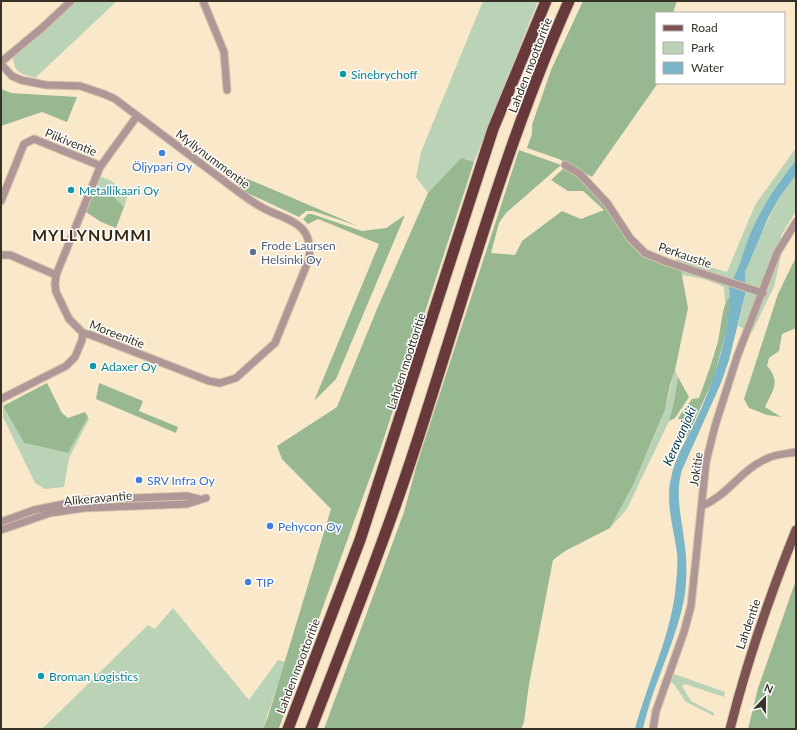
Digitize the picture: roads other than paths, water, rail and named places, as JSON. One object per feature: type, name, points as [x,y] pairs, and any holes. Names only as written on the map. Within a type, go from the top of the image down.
[{"type":"highway","name":"Lahden moottoritie","points":[[288,729],[360,540],[494,129],[521,58],[546,1]]},
{"type":"highway","name":"Lahden moottoritie","points":[[311,729],[373,568],[408,468],[517,134],[541,67],[569,1]]},
{"type":"main road","name":"Lahdentie","points":[[730,729],[744,673],[775,581],[796,530]]},
{"type":"street","points":[[1,63],[71,1]]},
{"type":"street","points":[[203,1],[224,52],[228,90]]},
{"type":"street","name":"Myllynummentie","points":[[1,63],[12,76],[21,80],[46,85],[80,86],[93,89],[115,99],[244,196],[266,209],[291,220],[306,233],[310,250],[309,259],[275,343]]},
{"type":"street","name":"Moreenitie","points":[[137,116],[101,166],[56,275],[56,292],[69,319],[83,333],[92,335],[197,377],[220,383],[236,378],[275,343]]},
{"type":"street","name":"Piikiventie","points":[[1,201],[24,144],[34,139],[101,166]]},
{"type":"street","name":"Perkaustie","points":[[565,165],[580,174],[607,203],[630,238],[645,252],[667,262],[763,293]]},
{"type":"street","name":"Jokitie","points":[[653,729],[658,704],[684,632],[691,606],[706,462],[715,426],[737,357],[763,293],[777,253],[796,222]]},
{"type":"street","points":[[1,255],[10,255],[56,275]]},
{"type":"street","points":[[1,399],[66,366],[75,357],[83,333]]},
{"type":"street","points":[[702,506],[713,502],[764,459],[796,452]]},
{"type":"street","name":"Alikeravantie","points":[[1,522],[34,510],[84,500],[187,496],[202,499],[187,504],[102,506],[50,513],[1,530]]},
{"type":"water","points":[[796,160],[796,175],[779,198],[768,218],[745,272],[745,295],[729,360],[721,383],[682,470],[679,496],[686,560],[685,594],[671,645],[647,712],[643,729],[635,729],[665,639],[674,603],[677,553],[669,506],[669,487],[673,470],[678,455],[696,420],[715,373],[725,337],[728,319],[729,286],[739,267],[748,239],[766,203]]},
{"type":"place","name":"Sinebrychoff","points":[[343,74]]},
{"type":"place","name":"Öljypari Oy","points":[[162,153]]},
{"type":"place","name":"Metallikaari Oy","points":[[71,190]]},
{"type":"place","name":"Frode Laursen Helsinki Oy","points":[[253,252]]},
{"type":"place","name":"Adaxer Oy","points":[[93,366]]},
{"type":"place","name":"SRV Infra Oy","points":[[139,480]]},
{"type":"place","name":"Pehycon Oy","points":[[270,526]]},
{"type":"place","name":"TIP","points":[[248,582]]},
{"type":"place","name":"Broman Logistics","points":[[41,676]]},
{"type":"district","name":"MYLLYNUMMI","points":[[92,234]]},
{"type":"water label","name":"Keravanjoki","points":[[679,436]]}]
